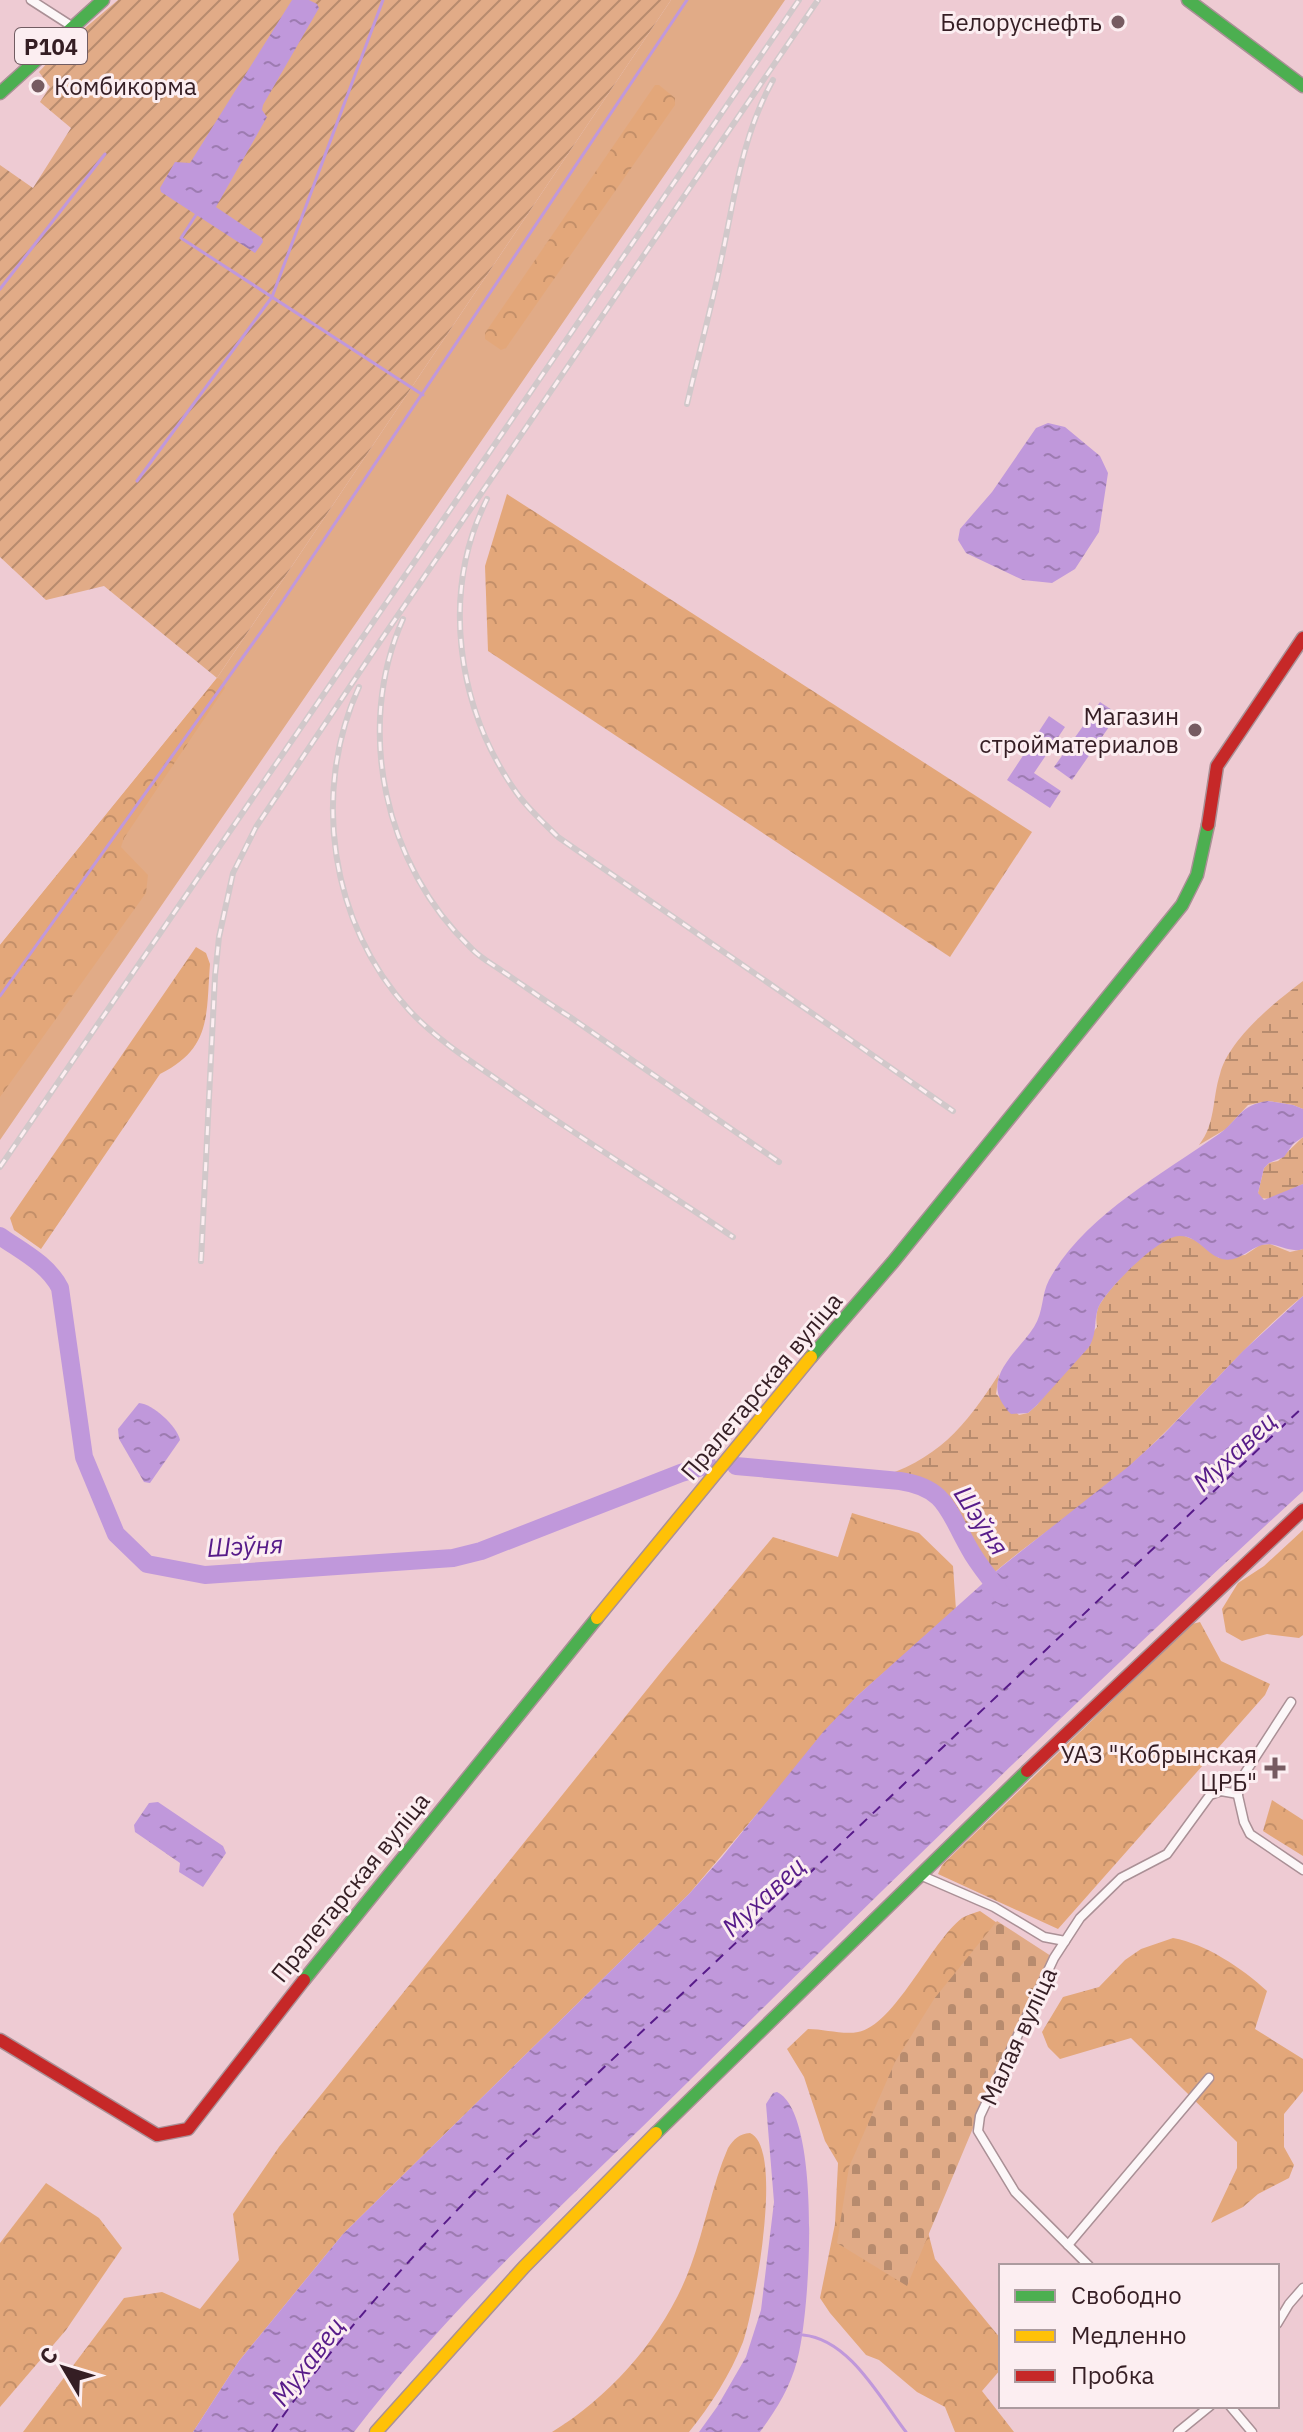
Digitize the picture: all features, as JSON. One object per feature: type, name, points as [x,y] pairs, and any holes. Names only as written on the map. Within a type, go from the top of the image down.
[{"type":"street","points":[[31,0],[73,27]]},
{"type":"street","name":"Р104","points":[[0,93],[103,0]]},
{"type":"street","points":[[1188,0],[1303,86]]},
{"type":"street","name":"Пралетарская вуліца","points":[[0,2040],[157,2135],[188,2129],[360,1907],[789,1383],[893,1262],[1182,905],[1201,868],[1217,766],[1303,638]]},
{"type":"street","points":[[376,2432],[451,2342],[600,2187],[1201,1604],[1303,1510]]},
{"type":"street","points":[[1291,1702],[1239,1780],[1238,1794],[1250,1834],[1303,1870]]},
{"type":"street","points":[[920,1875],[994,1907],[1044,1937],[1065,1941],[1080,1918],[1121,1878],[1167,1854],[1210,1795],[1221,1791],[1238,1794]]},
{"type":"street","name":"Малая вуліца","points":[[1065,1941],[1054,1958],[980,2116],[978,2131],[1015,2192],[1087,2264]]},
{"type":"street","points":[[1068,2245],[1209,2078]]},
{"type":"street","points":[[1279,2321],[1303,2288]]},
{"type":"street","points":[[1178,2432],[1208,2408]]},
{"type":"street","points":[[1232,2408],[1252,2432]]},
{"type":"green space","points":[[118,0],[671,0],[217,678],[104,586],[46,600],[0,557],[0,165],[33,188],[71,128],[40,102],[50,87],[39,72],[58,51]]},
{"type":"green space","points":[[671,0],[785,0],[0,1140],[0,945],[217,678]]},
{"type":"green space","points":[[655,85],[675,98],[675,105],[506,348],[501,350],[485,339],[485,333]]},
{"type":"green space","points":[[507,494],[1032,832],[950,957],[488,651],[485,566]]},
{"type":"green space","points":[[217,678],[222,680],[225,688],[124,838],[121,847],[148,875],[146,893],[0,1097],[0,945]]},
{"type":"green space","points":[[196,947],[206,953],[210,964],[206,1014],[198,1041],[177,1064],[160,1074],[41,1249],[14,1230],[10,1218]]},
{"type":"green space","points":[[1303,981],[1303,1109],[1268,1101],[1248,1105],[1226,1129],[1199,1145],[1211,1119],[1220,1074],[1233,1048],[1267,1010]]},
{"type":"green space","points":[[1303,1137],[1303,1184],[1272,1199],[1260,1198],[1258,1193],[1264,1168],[1278,1161]]},
{"type":"green space","points":[[1182,1235],[1195,1240],[1219,1258],[1245,1255],[1260,1245],[1270,1244],[1290,1252],[1303,1249],[1303,1296],[1259,1336],[1155,1442],[1098,1493],[989,1577],[976,1560],[944,1502],[932,1490],[917,1484],[874,1479],[915,1462],[947,1440],[974,1410],[999,1374],[996,1394],[1019,1415],[1028,1413],[1097,1327],[1098,1308],[1119,1280],[1162,1241]]},
{"type":"green space","points":[[852,1513],[919,1533],[953,1566],[956,1610],[857,1696],[689,1894],[343,2234],[239,2361],[193,2432],[23,2432],[124,2298],[162,2292],[200,2309],[239,2260],[233,2214],[279,2147],[666,1666],[773,1537],[838,1557]]},
{"type":"green space","points":[[1303,1530],[1303,1635],[1299,1638],[1267,1634],[1242,1641],[1226,1632],[1222,1609],[1238,1583],[1264,1566]]},
{"type":"green space","points":[[1200,1622],[1221,1661],[1270,1684],[1265,1695],[1058,1929],[938,1874],[942,1865],[1192,1624]]},
{"type":"green space","points":[[1272,1800],[1303,1820],[1303,1856],[1263,1831]]},
{"type":"green space","points":[[980,1911],[1046,1957],[976,2105],[928,2232],[935,2259],[999,2337],[999,2371],[982,2391],[1014,2432],[955,2432],[945,2407],[917,2392],[879,2360],[866,2355],[820,2298],[835,2224],[838,2163],[825,2141],[804,2077],[787,2049],[808,2029],[852,2033],[872,2026],[899,2000],[938,1945],[962,1918]]},
{"type":"green space","points":[[997,1921],[1051,1956],[991,2085],[907,2286],[837,2243],[849,2167],[895,2062],[934,1999]]},
{"type":"green space","points":[[1173,1938],[1223,1958],[1267,1991],[1255,2029],[1303,2059],[1303,2091],[1284,2114],[1284,2147],[1294,2165],[1289,2178],[1211,2223],[1237,2168],[1237,2142],[1131,2038],[1060,2059],[1048,2047],[1042,2032],[1063,1997],[1099,1987],[1125,1960],[1141,1949]]},
{"type":"green space","points":[[750,2133],[760,2145],[765,2167],[764,2231],[754,2298],[743,2342],[712,2400],[689,2432],[552,2432],[596,2400],[653,2338],[681,2290],[691,2265],[728,2148],[737,2138]]},
{"type":"green space","points":[[46,2183],[99,2218],[122,2248],[66,2330],[0,2407],[0,2243]]},
{"type":"water","points":[[292,0],[309,0],[319,8],[263,105],[262,110],[267,117],[216,207],[262,238],[263,242],[255,253],[161,192],[160,188],[175,162],[190,163]]},
{"type":"water","points":[[1048,423],[1065,427],[1100,456],[1108,473],[1099,532],[1075,569],[1052,583],[1023,580],[966,553],[958,540],[960,529],[992,492],[1036,428]]},
{"type":"water","points":[[1100,702],[1118,714],[1072,780],[1054,767]]},
{"type":"water","points":[[1049,716],[1065,727],[1034,773],[1061,791],[1050,808],[1007,780]]},
{"type":"water","points":[[1268,1101],[1303,1109],[1303,1137],[1293,1144],[1284,1157],[1264,1168],[1258,1193],[1264,1200],[1303,1184],[1303,1249],[1292,1250],[1267,1244],[1228,1260],[1217,1257],[1186,1237],[1171,1238],[1160,1244],[1135,1264],[1104,1298],[1097,1311],[1094,1336],[1089,1347],[1028,1413],[1011,1414],[1001,1402],[998,1379],[1009,1358],[1034,1327],[1046,1286],[1064,1257],[1082,1236],[1125,1198],[1219,1134],[1245,1109]]},
{"type":"water","name":"Мухавец","points":[[1303,1296],[1303,1491],[993,1784],[558,2209],[432,2339],[354,2432],[193,2432],[239,2361],[343,2234],[689,1894],[823,1732],[857,1696],[1000,1568],[1129,1466],[1243,1351]]},
{"type":"water","points":[[139,1403],[164,1417],[180,1440],[150,1483],[144,1482],[119,1439],[118,1429]]},
{"type":"water","points":[[158,1802],[223,1846],[226,1853],[203,1887],[179,1872],[180,1863],[135,1832],[134,1825],[149,1803]]},
{"type":"water","points":[[777,2092],[792,2108],[801,2137],[807,2175],[809,2262],[797,2361],[782,2398],[760,2432],[699,2432],[746,2357],[761,2310],[774,2202],[766,2104]]},
{"type":"waterway","points":[[137,481],[272,297],[383,0]]},
{"type":"waterway","points":[[0,996],[276,611],[687,0]]},
{"type":"waterway","points":[[0,289],[105,154]]},
{"type":"waterway","points":[[196,215],[181,238],[423,395]]},
{"type":"waterway","name":"Шэўня","points":[[0,1236],[41,1265],[60,1288],[84,1457],[116,1534],[147,1564],[205,1575],[453,1558],[481,1551],[708,1465]]},
{"type":"waterway","name":"Шэўня","points":[[736,1466],[900,1481],[928,1489],[944,1504],[973,1554],[1002,1595]]},
{"type":"waterway","points":[[803,2335],[820,2339],[849,2358],[906,2432]]},
{"type":"ferry route","points":[[272,2432],[325,2359],[383,2290],[507,2159],[1303,1407]]},
{"type":"railway","points":[[0,1167],[799,0]]},
{"type":"railway","points":[[201,1261],[215,976],[219,937],[233,873],[256,827],[381,640],[818,0]]},
{"type":"railway","points":[[687,404],[746,145],[773,80]]},
{"type":"railway","points":[[487,499],[472,535],[463,573],[460,611],[462,649],[480,724],[516,792],[558,837],[953,1111]]},
{"type":"railway","points":[[403,619],[388,661],[381,705],[380,750],[386,794],[399,837],[417,877],[441,915],[483,958],[779,1162]]},
{"type":"railway","points":[[359,687],[344,727],[335,770],[333,813],[336,856],[346,898],[361,938],[382,976],[409,1010],[455,1050],[733,1237]]},
{"type":"traffic: fast","points":[[0,93],[103,0]]},
{"type":"traffic: fast","points":[[1188,0],[1303,86]]},
{"type":"traffic: fast","points":[[811,1357],[893,1262],[1182,905],[1197,875],[1208,825]]},
{"type":"traffic: fast","points":[[304,1980],[597,1618]]},
{"type":"traffic: fast","points":[[656,2133],[1027,1771]]},
{"type":"traffic: slow","points":[[597,1618],[811,1357]]},
{"type":"traffic: slow","points":[[376,2432],[524,2267],[656,2133]]},
{"type":"traffic: jam","points":[[1208,825],[1217,766],[1303,638]]},
{"type":"traffic: jam","points":[[1027,1771],[1303,1510]]},
{"type":"traffic: jam","points":[[0,2040],[157,2135],[188,2129],[304,1980]]},
{"type":"place","name":"Белоруснефть","points":[[1118,22]]},
{"type":"place","name":"Комбикорма","points":[[38,86]]},
{"type":"place","name":"Магазин стройматериалов","points":[[1195,730]]},
{"type":"place","name":"УАЗ \"Кобрынская ЦРБ\"","points":[[1275,1768]]}]
